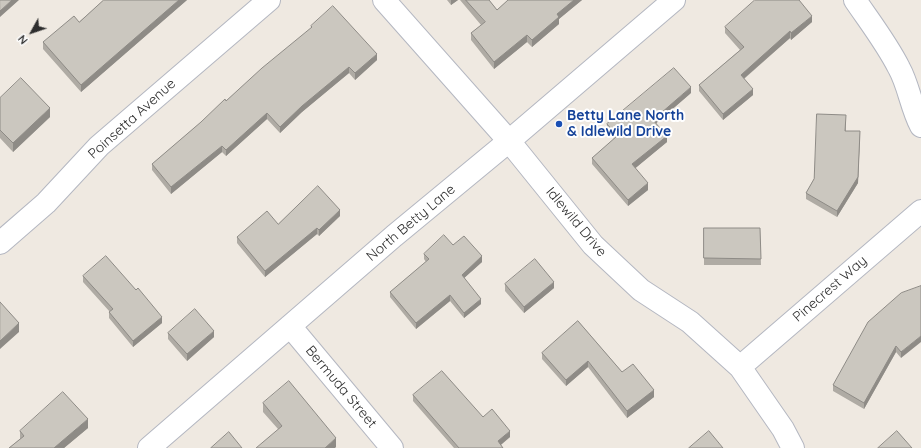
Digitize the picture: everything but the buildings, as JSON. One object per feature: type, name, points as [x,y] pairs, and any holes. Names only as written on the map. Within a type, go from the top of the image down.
[{"type":"street","name":"Poinsetta Avenue","points":[[0,243],[46,203],[99,146],[269,0]]},
{"type":"street","name":"Idlewild Drive","points":[[384,0],[510,141],[593,245],[641,290],[690,322],[740,367],[783,429],[793,448]]},
{"type":"street","name":"North Betty Lane","points":[[149,448],[394,236],[510,141],[674,0]]},
{"type":"street","points":[[854,0],[876,28],[900,68],[916,117],[921,126]]},
{"type":"street","name":"Pinecrest Way","points":[[740,367],[921,211]]},
{"type":"street","name":"Bermuda Street","points":[[290,326],[392,448]]},
{"type":"place","name":"Betty Lane North & Idlewild Drive","points":[[559,124]]}]
